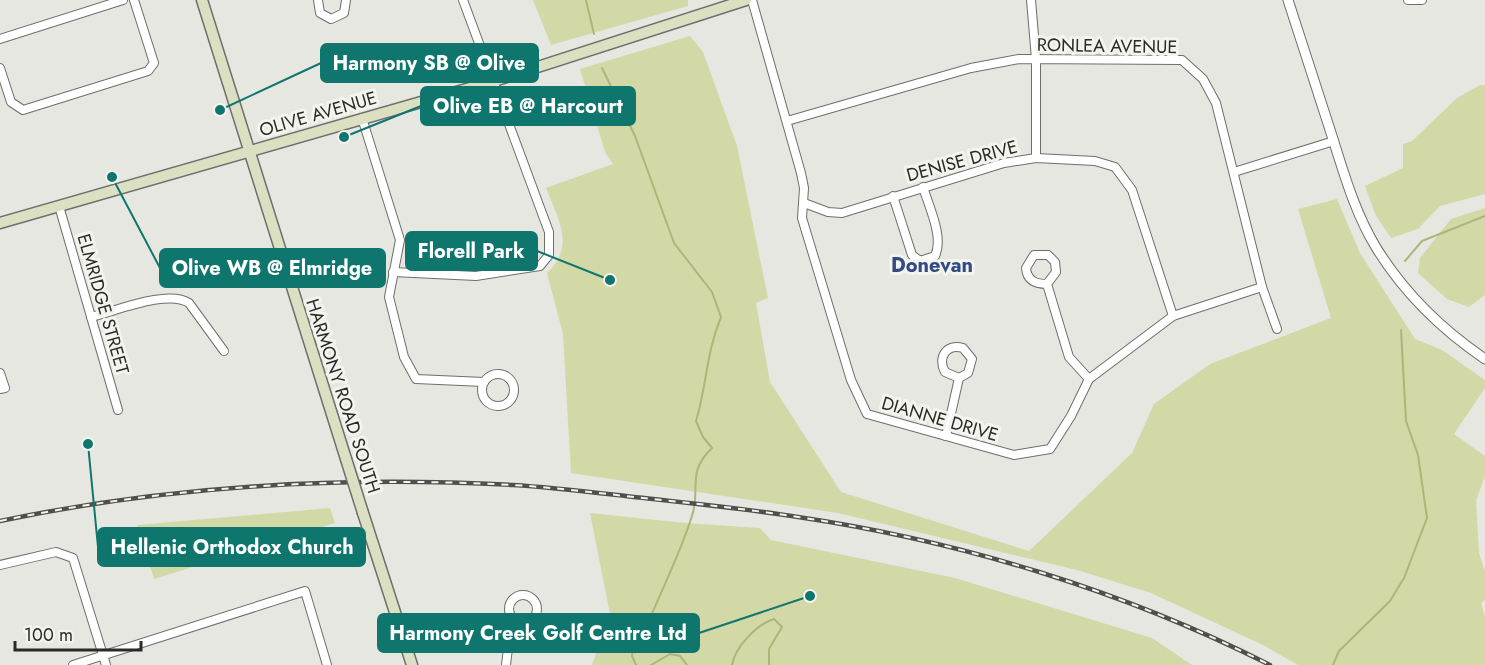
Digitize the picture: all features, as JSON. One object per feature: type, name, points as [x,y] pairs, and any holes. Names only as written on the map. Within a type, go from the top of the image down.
[{"type":"main road","name":"HARMONY ROAD SOUTH","points":[[202,0],[412,665]]},
{"type":"main road","name":"OLIVE AVENUE","points":[[0,223],[491,82],[746,0]]},
{"type":"street","points":[[0,39],[123,0]]},
{"type":"street","points":[[0,68],[11,102],[23,110],[148,71],[154,63],[134,0]]},
{"type":"street","points":[[318,0],[320,13],[331,19],[344,13],[346,0]]},
{"type":"street","points":[[393,272],[476,276],[540,266],[549,255],[549,232],[491,82],[463,0]]},
{"type":"street","name":"DIANNE DRIVE","points":[[752,0],[801,173],[804,202],[802,218],[847,370],[867,414],[1014,455],[1050,449],[1071,416],[1089,379],[1173,316],[1262,287]]},
{"type":"street","points":[[1031,0],[1036,59],[1036,158]]},
{"type":"street","points":[[1288,0],[1361,220],[1392,272],[1421,307],[1443,328],[1485,359]]},
{"type":"street","points":[[1408,0],[1422,0]]},
{"type":"street","name":"RONLEA AVENUE","points":[[787,122],[971,68],[1019,59],[1182,60],[1203,79],[1216,103],[1262,287],[1276,329]]},
{"type":"street","points":[[362,118],[400,240],[389,297],[404,357],[416,379],[484,382],[493,375],[505,376],[512,384],[510,399],[501,405],[489,403],[482,393],[484,382]]},
{"type":"street","points":[[1234,172],[1334,141]]},
{"type":"street","name":"DENISE DRIVE","points":[[804,202],[828,212],[842,213],[973,171],[1036,158],[1095,161],[1115,166],[1132,190],[1173,316]]},
{"type":"street","points":[[893,196],[912,255],[920,261],[935,256],[938,250],[937,236],[923,187]]},
{"type":"street","name":"ELMRIDGE STREET","points":[[59,206],[118,410]]},
{"type":"street","points":[[1034,255],[1048,255],[1055,262],[1056,272],[1047,284],[1037,284],[1029,277],[1026,268],[1034,255]]},
{"type":"street","points":[[1047,284],[1069,357],[1089,379]]},
{"type":"street","points":[[91,317],[164,298],[182,298],[189,303],[224,351]]},
{"type":"street","points":[[946,436],[959,378],[968,373],[972,359],[963,348],[953,347],[945,352],[942,367],[949,375],[959,378]]},
{"type":"street","points":[[0,373],[2,388]]},
{"type":"street","points":[[0,565],[56,552],[68,554],[76,563],[106,665]]},
{"type":"street","points":[[73,665],[305,591],[327,665]]},
{"type":"street","points":[[506,665],[510,632],[515,621]]},
{"type":"green space","points":[[533,0],[688,0],[688,6],[551,45]]},
{"type":"green space","points":[[690,36],[703,52],[737,146],[768,298],[756,303],[770,382],[841,492],[1029,551],[1132,453],[1154,404],[1210,364],[1331,318],[1298,209],[1337,199],[1360,253],[1415,339],[1442,350],[1485,380],[1485,388],[1454,434],[1485,456],[1485,476],[1476,501],[1479,553],[1485,571],[1485,600],[1481,603],[1485,617],[1485,665],[1298,665],[1263,645],[1151,593],[1077,570],[838,513],[571,473],[563,334],[547,273],[556,263],[563,242],[559,221],[546,188],[613,164],[605,152],[580,69]]},
{"type":"green space","points":[[1480,85],[1485,85],[1485,194],[1440,206],[1418,229],[1391,238],[1376,216],[1365,186],[1403,168],[1403,144],[1412,141],[1457,98]]},
{"type":"green space","points":[[1485,208],[1485,295],[1469,307],[1447,299],[1418,273],[1420,258],[1451,219]]},
{"type":"green space","points":[[330,508],[335,523],[154,579],[137,525]]},
{"type":"green space","points":[[590,513],[760,528],[771,540],[955,578],[1152,638],[1192,665],[592,665],[610,614]]},
{"type":"waterway","points":[[586,0],[594,34]]},
{"type":"waterway","points":[[602,68],[635,136],[674,243],[712,292],[721,317],[712,343],[696,421],[703,437],[712,448],[699,465],[692,516],[676,558],[646,628],[633,641],[632,656],[636,665]]},
{"type":"waterway","points":[[1405,261],[1422,241],[1485,216]]},
{"type":"waterway","points":[[1333,665],[1339,651],[1390,601],[1404,578],[1427,518],[1418,455],[1406,421],[1401,330]]},
{"type":"waterway","points":[[732,665],[737,651],[748,637],[774,619],[782,627],[769,649],[769,665]]},
{"type":"waterway","points":[[651,665],[670,654],[680,656],[687,665]]},
{"type":"railway","points":[[0,521],[127,499],[255,486],[320,483],[513,485],[696,504],[781,514],[859,527],[980,555],[1099,592],[1214,638],[1270,665]]},
{"type":"place","name":"Harmony SB @ Olive","points":[[220,110]]},
{"type":"place","name":"Olive EB @ Harcourt","points":[[344,137]]},
{"type":"place","name":"Olive WB @ Elmridge","points":[[112,177]]},
{"type":"place","name":"Florell Park","points":[[610,280]]},
{"type":"place","name":"Hellenic Orthodox Church","points":[[88,444]]},
{"type":"place","name":"Harmony Creek Golf Centre Ltd","points":[[810,596]]},
{"type":"district","name":"Donevan","points":[[932,265]]}]
